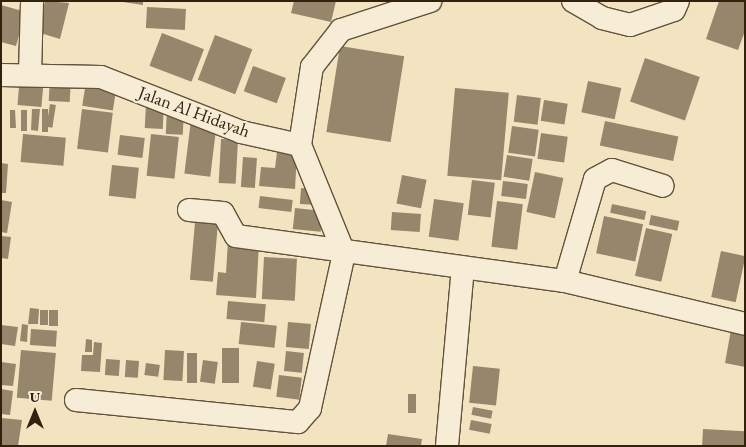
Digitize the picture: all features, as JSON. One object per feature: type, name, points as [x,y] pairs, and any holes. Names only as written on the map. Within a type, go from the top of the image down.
[{"type":"street","points":[[30,74],[32,1]]},
{"type":"street","points":[[76,400],[298,422],[310,408],[344,253],[300,145],[312,68],[341,30],[418,8],[430,1]]},
{"type":"street","points":[[574,1],[602,18],[630,25],[674,10],[678,1]]},
{"type":"street","name":"Jalan Al Hidayah","points":[[1,76],[30,74],[101,77],[241,132],[300,145]]},
{"type":"street","points":[[565,281],[595,179],[612,170],[662,186]]},
{"type":"street","points":[[189,210],[223,213],[236,236],[344,253],[565,281],[745,324]]},
{"type":"street","points":[[446,446],[463,268]]},
{"type":"building","points":[[45,1],[69,3],[60,39],[37,32]]},
{"type":"building","points":[[116,1],[143,1],[143,5]]},
{"type":"building","points":[[294,1],[336,1],[331,22],[291,13]]},
{"type":"building","points":[[719,1],[745,1],[745,31],[738,50],[706,39]]},
{"type":"building","points":[[1,5],[26,12],[16,46],[1,42]]},
{"type":"building","points":[[147,7],[186,9],[185,30],[146,28]]},
{"type":"building","points":[[162,33],[204,49],[191,82],[149,66]]},
{"type":"building","points":[[215,35],[252,49],[235,94],[198,80]]},
{"type":"building","points":[[340,46],[404,56],[391,142],[326,132]]},
{"type":"building","points":[[645,58],[700,77],[685,120],[630,101]]},
{"type":"building","points":[[253,66],[286,78],[277,103],[244,91]]},
{"type":"building","points":[[20,76],[44,78],[41,107],[17,105]]},
{"type":"building","points":[[50,77],[71,78],[70,102],[49,101]]},
{"type":"building","points":[[588,81],[621,88],[615,119],[581,112]]},
{"type":"building","points":[[86,82],[117,87],[113,111],[82,106]]},
{"type":"building","points":[[455,88],[509,93],[501,180],[447,176]]},
{"type":"building","points":[[517,95],[541,98],[538,125],[514,122]]},
{"type":"building","points":[[544,100],[568,104],[564,124],[541,121]]},
{"type":"building","points":[[50,104],[56,105],[52,128],[46,127]]},
{"type":"building","points":[[146,104],[164,105],[163,129],[145,128]]},
{"type":"building","points":[[32,109],[40,109],[38,131],[31,130]]},
{"type":"building","points":[[42,109],[48,109],[48,132],[42,132]]},
{"type":"building","points":[[82,109],[113,113],[108,152],[77,149]]},
{"type":"building","points":[[10,110],[15,110],[16,128],[10,128]]},
{"type":"building","points":[[21,110],[27,110],[27,131],[21,131]]},
{"type":"building","points":[[167,110],[184,111],[183,135],[166,134]]},
{"type":"building","points":[[191,120],[217,123],[210,177],[184,174]]},
{"type":"building","points":[[605,121],[678,137],[673,161],[600,145]]},
{"type":"building","points":[[512,126],[539,130],[535,156],[508,153]]},
{"type":"building","points":[[541,133],[568,137],[564,163],[537,159]]},
{"type":"building","points":[[23,134],[66,138],[63,166],[21,162]]},
{"type":"building","points":[[151,134],[179,137],[174,179],[147,176]]},
{"type":"building","points":[[120,135],[145,138],[142,158],[118,155]]},
{"type":"building","points":[[221,139],[238,140],[236,184],[219,183]]},
{"type":"building","points":[[277,152],[297,153],[295,189],[259,186],[261,167],[275,168]]},
{"type":"building","points":[[507,155],[533,159],[529,181],[504,177]]},
{"type":"building","points":[[243,157],[257,158],[255,188],[241,187]]},
{"type":"building","points":[[1,163],[8,164],[6,193],[1,193]]},
{"type":"building","points":[[112,165],[139,168],[136,199],[109,196]]},
{"type":"building","points":[[535,172],[563,178],[555,218],[526,212]]},
{"type":"building","points":[[402,175],[427,180],[421,208],[396,203]]},
{"type":"building","points":[[472,180],[495,183],[491,218],[468,215]]},
{"type":"building","points":[[503,181],[528,184],[526,199],[501,196]]},
{"type":"building","points":[[301,188],[314,189],[313,205],[300,204]]},
{"type":"building","points":[[260,196],[293,200],[291,212],[259,208]]},
{"type":"building","points":[[434,199],[464,203],[458,241],[429,237]]},
{"type":"building","points":[[1,200],[12,202],[7,233],[1,232]]},
{"type":"building","points":[[497,201],[523,204],[517,250],[491,247]]},
{"type":"building","points":[[612,204],[646,211],[644,220],[610,213]]},
{"type":"building","points":[[295,208],[323,211],[321,232],[293,229]]},
{"type":"building","points":[[392,212],[421,214],[420,232],[391,230]]},
{"type":"building","points":[[651,215],[679,221],[677,231],[649,225]]},
{"type":"building","points":[[604,216],[643,224],[635,261],[596,253]]},
{"type":"building","points":[[195,222],[218,224],[213,282],[190,280]]},
{"type":"building","points":[[646,228],[672,234],[661,282],[635,276]]},
{"type":"building","points":[[1,236],[11,237],[8,259],[1,258]]},
{"type":"building","points":[[228,241],[259,243],[256,298],[216,295],[218,272],[226,273]]},
{"type":"building","points":[[721,251],[745,256],[736,302],[711,297]]},
{"type":"building","points":[[264,257],[297,259],[295,301],[262,299]]},
{"type":"building","points":[[228,301],[266,304],[264,322],[226,319]]},
{"type":"building","points":[[30,308],[39,309],[38,324],[28,324]]},
{"type":"building","points":[[40,310],[48,310],[48,325],[40,325]]},
{"type":"building","points":[[49,310],[58,310],[58,326],[49,326]]},
{"type":"building","points":[[241,322],[277,326],[275,348],[239,344]]},
{"type":"building","points":[[288,322],[311,324],[309,349],[286,347]]},
{"type":"building","points":[[22,324],[28,325],[27,342],[20,341]]},
{"type":"building","points":[[732,324],[745,327],[745,367],[725,363]]},
{"type":"building","points":[[1,325],[18,327],[15,346],[1,344]]},
{"type":"building","points":[[31,329],[57,331],[56,347],[30,345]]},
{"type":"building","points":[[86,339],[92,340],[92,352],[85,352]]},
{"type":"building","points":[[94,342],[102,343],[100,372],[81,371],[82,355],[93,355]]},
{"type":"building","points":[[222,348],[239,348],[239,383],[222,383]]},
{"type":"building","points":[[21,350],[56,353],[52,401],[17,398]]},
{"type":"building","points":[[165,350],[184,351],[182,381],[163,380]]},
{"type":"building","points":[[286,351],[304,353],[302,373],[284,371]]},
{"type":"building","points":[[187,353],[197,353],[197,383],[187,383]]},
{"type":"building","points":[[106,359],[120,360],[119,376],[105,375]]},
{"type":"building","points":[[126,360],[139,361],[138,378],[125,377]]},
{"type":"building","points":[[203,360],[218,362],[215,384],[200,382]]},
{"type":"building","points":[[257,361],[275,364],[271,389],[253,387]]},
{"type":"building","points":[[1,362],[16,364],[13,386],[1,385]]},
{"type":"building","points":[[146,363],[160,365],[158,377],[144,375]]},
{"type":"building","points":[[473,366],[500,369],[496,406],[469,403]]},
{"type":"building","points":[[279,375],[302,378],[299,400],[276,397]]},
{"type":"building","points":[[1,389],[13,391],[10,415],[1,414]]},
{"type":"building","points":[[408,394],[416,394],[416,413],[408,413]]},
{"type":"building","points":[[473,407],[493,411],[491,419],[471,415]]},
{"type":"building","points":[[1,418],[22,420],[18,446],[1,446]]},
{"type":"building","points":[[471,420],[492,424],[490,434],[469,430]]},
{"type":"building","points":[[703,429],[745,431],[744,446],[702,446]]},
{"type":"building","points":[[388,434],[422,439],[421,446],[386,446]]}]
